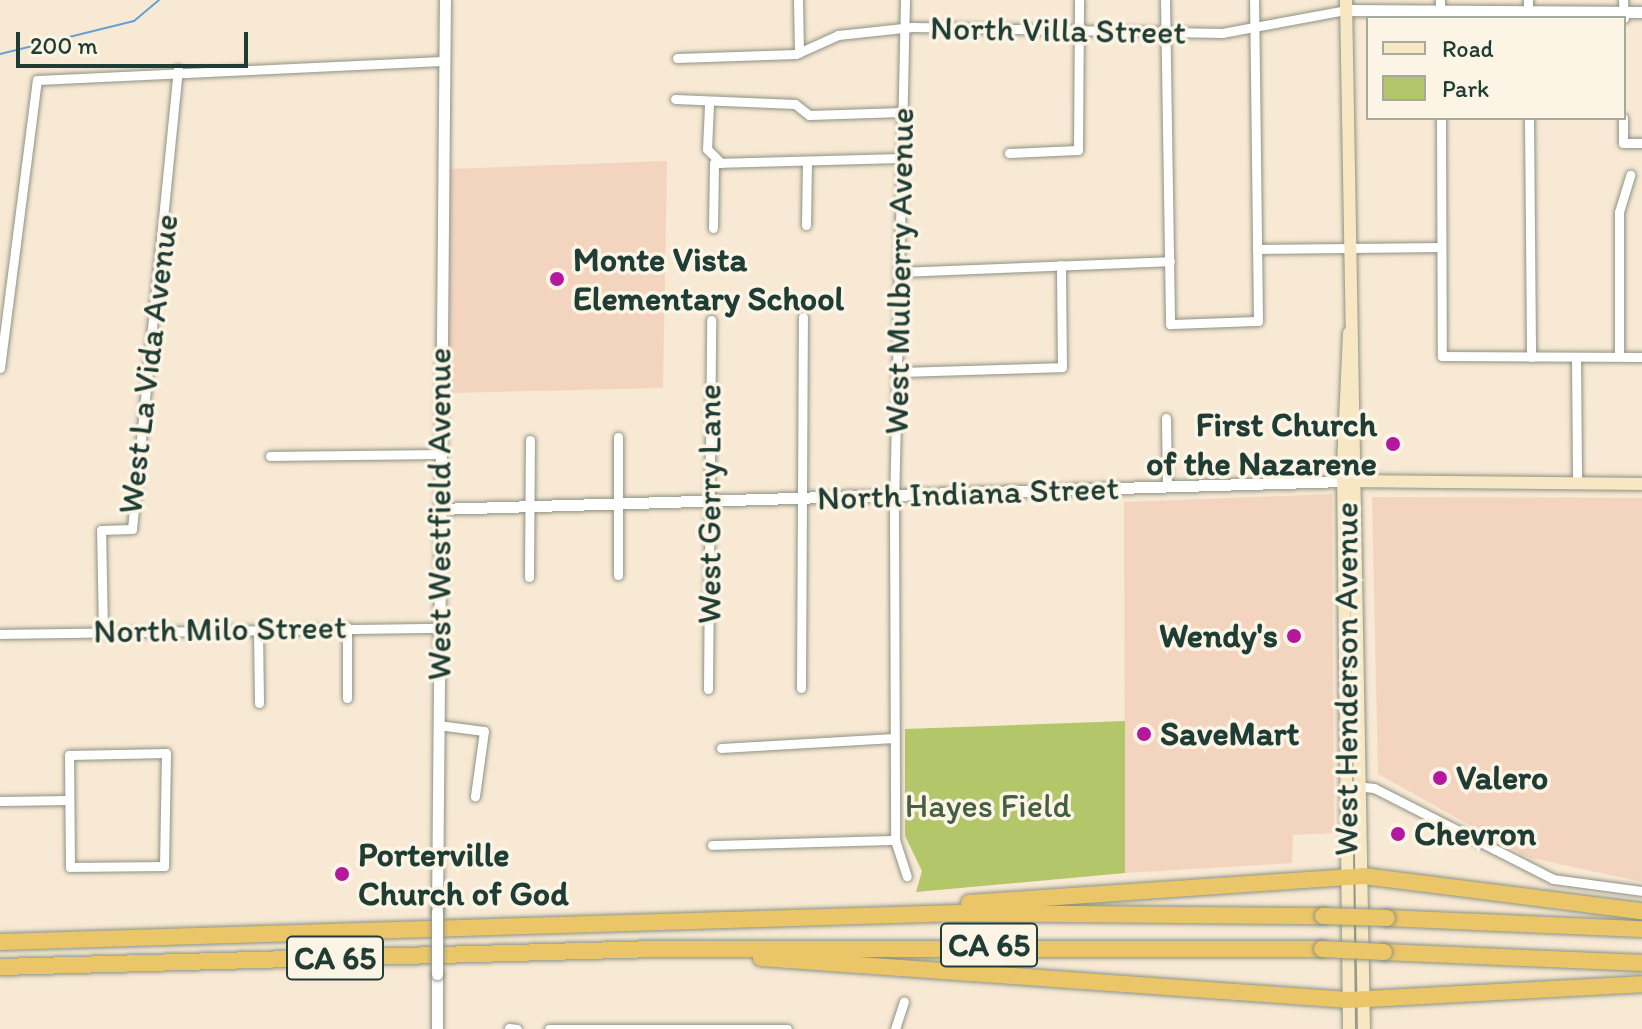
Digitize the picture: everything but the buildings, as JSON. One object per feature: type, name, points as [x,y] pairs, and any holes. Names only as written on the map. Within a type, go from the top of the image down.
[{"type":"highway","points":[[780,919],[1355,876],[1642,911]]},
{"type":"highway","name":"CA 65","points":[[4,939],[1095,910],[1642,929]]},
{"type":"highway","points":[[656,949],[1356,1000],[1642,984]]},
{"type":"highway","name":"CA 65","points":[[5,968],[656,949],[1322,949],[1642,963]]},
{"type":"main road","name":"West Henderson Avenue","points":[[1346,5],[1350,330],[1358,481],[1363,786],[1355,876],[1356,1000],[1349,1029]]},
{"type":"main road","name":"West Henderson Avenue","points":[[1350,330],[1344,481],[1345,785],[1355,876]]},
{"type":"main road","name":"North Indiana Street","points":[[1344,481],[1642,484]]},
{"type":"main road","points":[[1344,562],[1350,609],[1360,619]]},
{"type":"main road","points":[[1344,656],[1354,675],[1362,752]]},
{"type":"main road","name":"West Henderson Avenue","points":[[1356,1000],[1364,1029]]},
{"type":"street","name":"West Westfield Avenue","points":[[437,1029],[438,509],[445,0]]},
{"type":"street","points":[[677,58],[799,53],[798,0]]},
{"type":"street","name":"West Mulberry Avenue","points":[[905,0],[894,496],[894,738],[895,840],[907,876]]},
{"type":"street","points":[[1009,153],[1078,150],[1079,0]]},
{"type":"street","points":[[1165,0],[1169,34],[1170,324],[1258,321],[1254,0]]},
{"type":"street","name":"North Villa Street","points":[[799,53],[838,35],[1025,24],[1079,34],[1169,34],[1255,28],[1346,5],[1642,12]]},
{"type":"street","points":[[0,368],[5,283],[37,80],[178,69],[443,61]]},
{"type":"street","name":"West La Vida Avenue","points":[[103,631],[101,530],[132,529],[178,69]]},
{"type":"street","points":[[675,99],[709,105],[795,104],[809,115],[902,112]]},
{"type":"street","points":[[709,105],[707,149],[717,163],[713,228]]},
{"type":"street","points":[[1441,120],[1442,356],[1642,357]]},
{"type":"street","points":[[1529,120],[1531,357]]},
{"type":"street","points":[[1623,120],[1623,143],[1642,143]]},
{"type":"street","points":[[717,163],[901,158]]},
{"type":"street","points":[[806,225],[807,161]]},
{"type":"street","points":[[1619,356],[1619,212],[1630,175]]},
{"type":"street","points":[[1257,249],[1441,247]]},
{"type":"street","points":[[898,272],[1170,261]]},
{"type":"street","points":[[897,372],[1062,367],[1061,265]]},
{"type":"street","points":[[801,688],[803,317]]},
{"type":"street","name":"West Gerry Lane","points":[[708,689],[711,320]]},
{"type":"street","points":[[1576,357],[1577,483]]},
{"type":"street","points":[[1166,418],[1167,487]]},
{"type":"street","points":[[618,437],[618,575]]},
{"type":"street","points":[[529,577],[530,440]]},
{"type":"street","points":[[270,456],[439,454]]},
{"type":"street","name":"North Indiana Street","points":[[438,509],[1344,481]]},
{"type":"street","points":[[347,627],[347,698]]},
{"type":"street","name":"North Milo Street","points":[[0,634],[439,628]]},
{"type":"street","points":[[258,630],[259,703]]},
{"type":"street","points":[[438,725],[484,731],[475,796]]},
{"type":"street","points":[[721,748],[894,738]]},
{"type":"street","points":[[166,753],[164,866],[70,867],[69,800],[69,755],[166,753]]},
{"type":"street","points":[[1345,785],[1363,786],[1553,879],[1642,891]]},
{"type":"street","points":[[0,801],[69,800]]},
{"type":"street","points":[[712,845],[895,840]]},
{"type":"street","points":[[895,1029],[904,1001]]},
{"type":"street","points":[[509,1028],[517,1029]]},
{"type":"street","points":[[549,1029],[787,1029]]},
{"type":"shaded area","name":"Monte Vista Elementary School","points":[[667,161],[663,388],[449,393],[450,169]]},
{"type":"shaded area","points":[[1332,494],[1334,833],[1293,835],[1292,863],[1125,873],[1124,502]]},
{"type":"shaded area","points":[[1372,497],[1642,498],[1642,882],[1527,857],[1378,774]]},
{"type":"green space","name":"Hayes Field","points":[[1125,721],[1125,873],[916,892],[922,871],[905,836],[905,729]]},
{"type":"waterway","points":[[0,54],[134,21],[159,0]]},
{"type":"place","name":"Monte Vista Elementary School","points":[[557,279]]},
{"type":"place","name":"First Church of the Nazarene","points":[[1393,444]]},
{"type":"place","name":"Wendy's","points":[[1294,636]]},
{"type":"place","name":"SaveMart","points":[[1144,734]]},
{"type":"place","name":"Valero","points":[[1440,778]]},
{"type":"place","name":"Chevron","points":[[1398,834]]},
{"type":"place","name":"Porterville Church of God","points":[[342,874]]}]
